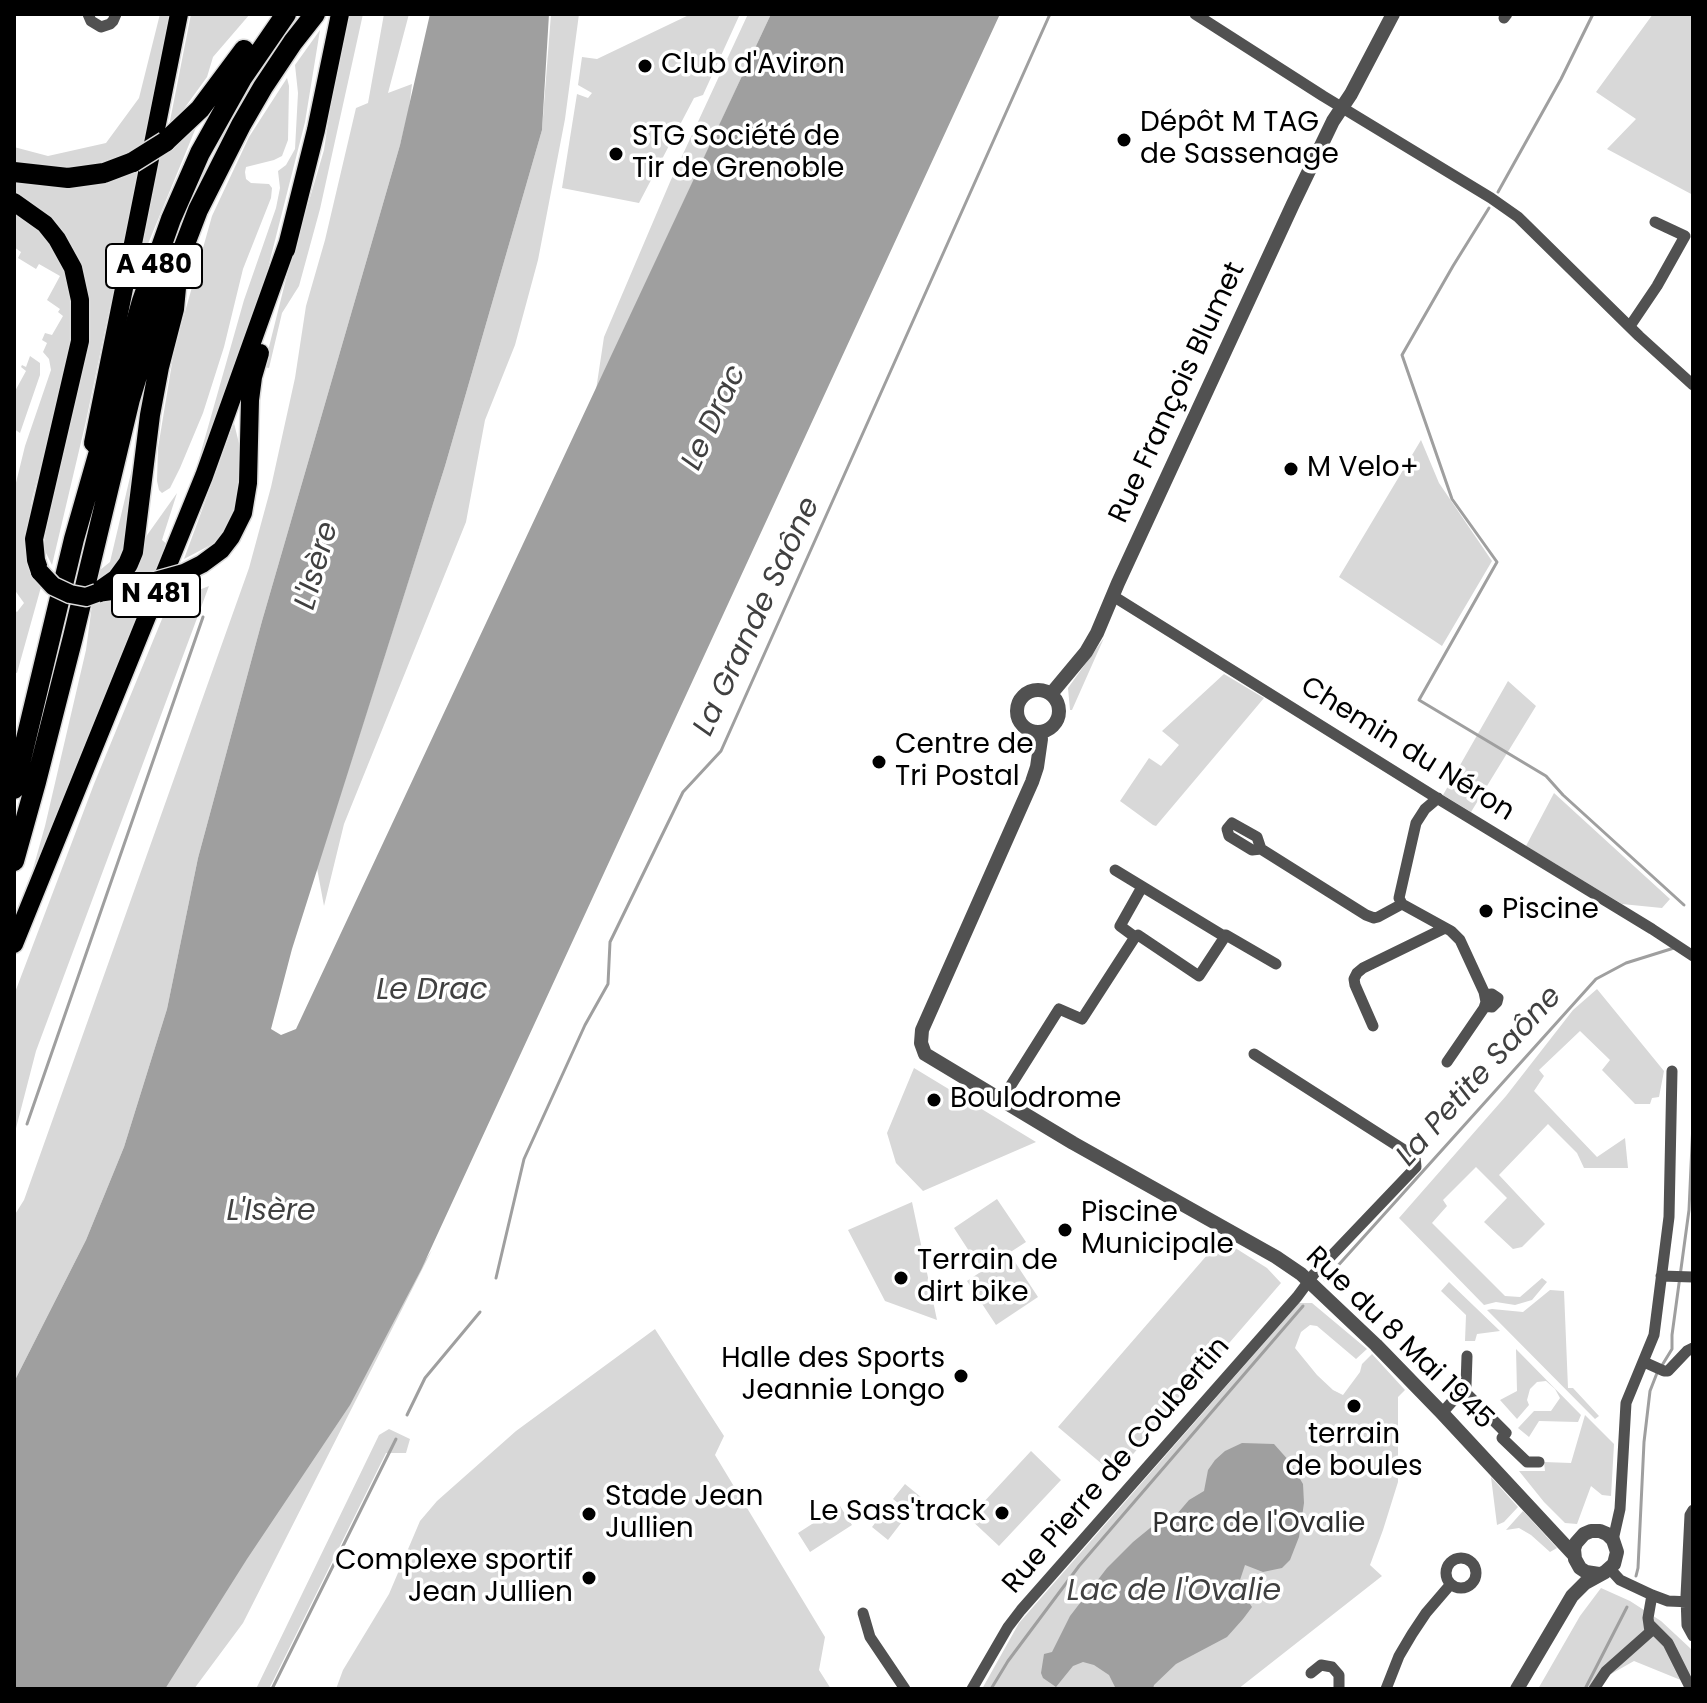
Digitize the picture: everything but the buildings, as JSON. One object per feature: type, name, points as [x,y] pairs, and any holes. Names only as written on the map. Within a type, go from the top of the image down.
[{"type":"highway","points":[[14,789],[74,539],[179,14]]},
{"type":"highway","points":[[14,172],[68,178],[104,173],[133,162],[165,142],[200,109],[270,14]]},
{"type":"highway","name":"A 480","points":[[74,539],[142,301],[171,219],[221,113],[286,14]]},
{"type":"highway","name":"A 480","points":[[14,861],[66,666],[130,399],[162,294],[198,210],[241,125],[285,54],[315,14]]},
{"type":"highway","name":"N 481","points":[[14,944],[204,476],[288,242],[340,14]]},
{"type":"highway","points":[[14,202],[45,224],[57,239],[73,268],[80,300],[80,341],[34,539],[40,572],[53,586],[86,597],[184,573],[221,550],[231,537],[243,513],[248,483],[253,377],[288,242]]},
{"type":"highway","points":[[97,593],[117,579],[133,552],[150,415],[174,309],[180,257]]},
{"type":"street","points":[[88,15],[101,27],[110,24],[116,14]]},
{"type":"street","points":[[1195,14],[1518,217],[1693,385]]},
{"type":"street","name":"Rue François Blumet","points":[[1051,694],[1086,652],[1097,633],[1289,212],[1393,14]]},
{"type":"street","points":[[1630,326],[1685,236],[1655,222]]},
{"type":"street","name":"Chemin du Néron","points":[[1113,596],[1684,950]]},
{"type":"street","points":[[1041,689],[1051,694],[1059,705],[1058,719],[1050,729],[1038,732],[1026,728],[1018,718],[1018,706],[1024,695],[1041,689]]},
{"type":"street","name":"Rue du 8 Mai 1945","points":[[1038,732],[1041,739],[1032,782],[922,1030],[921,1043],[925,1054],[1301,1274],[1442,1413],[1541,1518],[1575,1559]]},
{"type":"street","points":[[1438,798],[1425,809],[1416,823],[1399,898],[1402,904],[1460,940],[1485,1000],[1447,1062]]},
{"type":"street","points":[[1261,849],[1374,918],[1402,904]]},
{"type":"street","points":[[1115,870],[1276,964]]},
{"type":"street","points":[[1142,887],[1120,926],[1199,976],[1226,935]]},
{"type":"street","points":[[1373,1026],[1355,985],[1357,973],[1445,928]]},
{"type":"street","points":[[1001,1101],[1059,1009],[1082,1019],[1135,937]]},
{"type":"street","name":"Rue Pierre de Coubertin","points":[[972,1689],[1021,1610],[1314,1274],[1416,1167],[1415,1157],[1254,1054]]},
{"type":"street","points":[[1613,1540],[1620,1503],[1626,1403],[1677,1276],[1669,1217],[1672,1071]]},
{"type":"street","points":[[1644,1362],[1668,1371],[1693,1348]]},
{"type":"street","points":[[1442,1413],[1466,1386],[1467,1356]]},
{"type":"street","points":[[1463,1390],[1506,1433],[1502,1438],[1527,1462],[1539,1462]]},
{"type":"street","points":[[1693,1510],[1690,1515],[1687,1625],[1693,1636]]},
{"type":"street","name":"Rue du 8 Mai 1945","points":[[1541,1518],[1562,1530],[1584,1534]]},
{"type":"street","points":[[1517,1689],[1572,1596],[1585,1583],[1614,1564],[1617,1552],[1607,1534],[1591,1531],[1576,1543],[1572,1596]]},
{"type":"street","points":[[1575,1559],[1586,1572],[1604,1572],[1668,1601],[1690,1602]]},
{"type":"street","points":[[1386,1689],[1412,1634],[1450,1585]]},
{"type":"street","points":[[1594,1689],[1606,1671],[1650,1632],[1648,1624],[1652,1595]]},
{"type":"street","points":[[863,1613],[870,1637],[905,1689]]},
{"type":"street","points":[[1648,1624],[1668,1643],[1691,1689]]},
{"type":"street","points":[[1311,1673],[1321,1665],[1332,1667],[1339,1675],[1339,1689]]},
{"type":"green space","points":[[160,14],[172,14],[144,147],[90,166],[56,168],[14,161],[14,147],[48,156],[106,143],[139,98]]},
{"type":"green space","points":[[191,14],[250,14],[213,57],[207,77],[168,131]]},
{"type":"green space","points":[[344,14],[363,14],[320,209],[299,286],[282,313],[269,368],[264,367],[324,150]]},
{"type":"green space","points":[[384,14],[409,14],[388,93],[412,84],[409,109],[262,621],[198,858],[167,1009],[124,1147],[86,1240],[14,1382],[14,1216],[24,1200],[249,568],[295,378],[306,306],[356,108],[368,103]]},
{"type":"green space","points":[[551,14],[579,14],[565,119],[538,260],[515,345],[485,420],[466,522],[344,824],[324,906],[317,868],[445,466],[542,130]]},
{"type":"green space","points":[[691,14],[740,14],[703,95],[694,98],[639,203],[562,188],[577,94],[588,98],[592,93],[578,85],[582,57],[597,59]]},
{"type":"green space","points":[[748,14],[771,14],[596,390],[604,337],[670,182]]},
{"type":"green space","points":[[1653,14],[1693,14],[1693,195],[1607,149],[1636,119],[1596,92]]},
{"type":"green space","points":[[320,30],[305,122],[268,268],[197,466],[244,300],[276,208],[280,188],[278,171],[286,165],[295,149],[298,93],[295,65]]},
{"type":"green space","points":[[287,78],[288,140],[282,156],[246,167],[245,172],[246,179],[251,183],[269,184],[272,188],[271,198],[243,269],[224,347],[203,413],[170,488],[162,493],[157,481],[158,448],[174,351],[212,216],[249,137]]},
{"type":"green space","points":[[202,113],[131,285],[160,154]]},
{"type":"green space","points":[[140,164],[52,565],[44,549],[47,519],[80,370],[79,262],[75,252],[45,215],[14,195],[14,177]]},
{"type":"green space","points":[[14,208],[31,219],[65,260],[73,291],[73,346],[32,499],[25,548],[27,563],[41,587],[17,673],[14,672],[14,610],[17,612],[24,603],[14,589],[14,491],[25,446],[51,370],[49,359],[43,352],[47,343],[42,340],[45,333],[52,335],[63,316],[58,312],[60,309],[47,300],[60,276],[39,264],[36,269],[18,258],[21,252],[14,247]]},
{"type":"green space","points":[[30,356],[40,363],[40,375],[20,433],[14,429],[14,393],[26,371],[21,367],[26,367]]},
{"type":"green space","points":[[234,423],[244,464],[236,516],[220,540],[184,559]]},
{"type":"green space","points":[[139,439],[125,558],[97,584],[100,570],[110,562]]},
{"type":"green space","points":[[1421,440],[1439,483],[1492,561],[1442,646],[1339,577]]},
{"type":"green space","points":[[177,493],[162,540],[168,545],[158,573],[128,581],[139,561],[145,538]]},
{"type":"green space","points":[[209,586],[36,1051],[14,1136],[14,995],[94,784],[169,602]]},
{"type":"green space","points":[[151,592],[14,925],[45,826],[86,650],[92,605]]},
{"type":"green space","points":[[1104,638],[1072,710],[1070,710],[1068,688]]},
{"type":"green space","points":[[1224,674],[1264,698],[1156,826],[1153,825],[1120,801],[1149,758],[1161,766],[1179,745],[1162,731]]},
{"type":"green space","points":[[1508,681],[1536,706],[1471,812],[1443,795]]},
{"type":"green space","points":[[1554,793],[1670,899],[1662,908],[1622,904],[1526,846]]},
{"type":"green space","points":[[1597,989],[1664,1071],[1659,1097],[1652,1098],[1650,1104],[1635,1104],[1602,1070],[1610,1060],[1580,1031],[1539,1070],[1544,1076],[1534,1091],[1597,1157],[1625,1138],[1628,1168],[1584,1168],[1577,1153],[1548,1124],[1499,1175],[1545,1224],[1522,1247],[1513,1249],[1484,1222],[1507,1198],[1476,1167],[1443,1200],[1447,1206],[1432,1223],[1505,1296],[1520,1297],[1542,1278],[1547,1282],[1532,1300],[1515,1305],[1496,1302],[1484,1305],[1399,1218],[1506,1096],[1573,1010]]},
{"type":"green space","name":"Boulodrome","points":[[914,1068],[1036,1142],[923,1191],[896,1163],[887,1133]]},
{"type":"green space","points":[[997,1199],[1026,1242],[1009,1253],[1038,1297],[996,1325],[967,1281],[982,1271],[954,1228]]},
{"type":"green space","name":"Terrain de dirt bike","points":[[912,1202],[937,1320],[885,1301],[848,1230]]},
{"type":"green space","points":[[1221,1239],[1267,1268],[1281,1283],[1115,1475],[1058,1427]]},
{"type":"green space","points":[[432,1250],[243,1623],[194,1689],[152,1689],[306,1444]]},
{"type":"green space","points":[[1449,1282],[1500,1331],[1477,1334],[1475,1341],[1465,1341],[1466,1315],[1441,1291]]},
{"type":"green space","points":[[1550,1290],[1564,1291],[1568,1388],[1573,1388],[1599,1416],[1595,1419],[1487,1310],[1523,1312]]},
{"type":"green space","name":"Parc de l'Ovalie","points":[[1299,1303],[1312,1303],[1367,1349],[1356,1359],[1317,1326],[1310,1325],[1301,1332],[1295,1348],[1333,1390],[1343,1395],[1372,1354],[1405,1390],[1398,1397],[1398,1482],[1370,1565],[1382,1576],[1238,1689],[982,1689],[1019,1623]]},
{"type":"green space","name":"Stade Jean Jullien","points":[[655,1329],[724,1436],[715,1455],[825,1637],[819,1670],[831,1689],[336,1689],[343,1670],[389,1594],[420,1521],[437,1501],[516,1431]]},
{"type":"green space","points":[[1516,1349],[1581,1415],[1578,1422],[1539,1421],[1529,1437],[1518,1428],[1534,1411],[1551,1411],[1560,1398],[1546,1381],[1537,1382],[1530,1389],[1529,1405],[1517,1419],[1500,1400],[1517,1391]]},
{"type":"green space","points":[[1585,1415],[1614,1444],[1611,1496],[1602,1495],[1591,1486],[1577,1524],[1565,1523],[1519,1471],[1545,1471],[1544,1462],[1571,1463]]},
{"type":"green space","points":[[389,1429],[410,1439],[406,1453],[386,1453],[269,1689],[256,1689],[379,1435]]},
{"type":"green space","points":[[1031,1451],[1061,1480],[999,1546],[969,1518]]},
{"type":"green space","points":[[1491,1477],[1518,1507],[1497,1525]]},
{"type":"green space","points":[[905,1484],[922,1498],[910,1513],[893,1499]]},
{"type":"green space","points":[[892,1501],[908,1514],[888,1540],[872,1527]]},
{"type":"green space","points":[[840,1506],[852,1525],[810,1552],[798,1533]]},
{"type":"green space","points":[[1523,1511],[1557,1548],[1550,1552],[1519,1528],[1506,1530]]},
{"type":"green space","points":[[1601,1588],[1630,1601],[1661,1621],[1690,1648],[1693,1652],[1693,1685],[1634,1661],[1611,1674],[1595,1689],[1538,1689],[1580,1616]]},
{"type":"water","points":[[430,14],[549,14],[542,130],[445,466],[292,949],[271,1029],[281,1035],[296,1029],[771,14],[1000,14],[421,1270],[350,1405],[165,1689],[14,1689],[14,1382],[86,1240],[124,1147],[167,1009],[198,858],[262,621],[400,145]]},
{"type":"water","name":"Lac de l'Ovalie","points":[[1242,1443],[1274,1444],[1303,1484],[1304,1503],[1299,1537],[1290,1560],[1282,1568],[1263,1572],[1245,1565],[1238,1586],[1252,1607],[1243,1619],[1227,1637],[1176,1664],[1153,1689],[1116,1689],[1109,1675],[1083,1662],[1073,1666],[1056,1687],[1043,1678],[1044,1654],[1052,1652],[1070,1616],[1107,1568],[1166,1515],[1177,1514],[1189,1500],[1204,1491],[1208,1470],[1215,1460]]},
{"type":"waterway","name":"La Grande Saône","points":[[496,1278],[524,1159],[585,1025],[608,984],[610,942],[683,792],[721,751],[1050,14]]},
{"type":"waterway","points":[[1498,192],[1593,14]]},
{"type":"waterway","points":[[1489,208],[1402,355],[1452,499],[1497,562],[1419,700],[1546,776],[1684,905]]},
{"type":"waterway","points":[[27,1124],[203,617]]},
{"type":"waterway","name":"La Petite Saône","points":[[1325,1280],[1596,979],[1626,963],[1674,948]]},
{"type":"waterway","points":[[1661,1367],[1672,1349],[1689,1210],[1693,1123]]},
{"type":"waterway","name":"La Petite Saône","points":[[991,1689],[1008,1661],[1079,1566],[1303,1306]]},
{"type":"waterway","name":"La Grande Saône","points":[[407,1415],[425,1378],[480,1312]]},
{"type":"waterway","points":[[1636,1576],[1644,1442],[1650,1391],[1657,1373]]},
{"type":"waterway","name":"La Grande Saône","points":[[272,1689],[396,1439]]},
{"type":"waterway","points":[[1585,1689],[1627,1607]]},
{"type":"place","name":"Club d'Aviron","points":[[645,66]]},
{"type":"place","name":"Dépôt M TAG de Sassenage","points":[[1124,140]]},
{"type":"place","name":"STG Société de Tir de Grenoble","points":[[616,154]]},
{"type":"place","name":"M Velo+","points":[[1291,469]]},
{"type":"place","name":"Centre de Tri Postal","points":[[879,762]]},
{"type":"place","name":"Piscine","points":[[1486,911]]},
{"type":"place","name":"Boulodrome","points":[[934,1100]]},
{"type":"place","name":"Piscine Municipale","points":[[1065,1230]]},
{"type":"place","name":"Terrain de dirt bike","points":[[901,1278]]},
{"type":"place","name":"Halle des Sports Jeannie Longo","points":[[961,1376]]},
{"type":"place","name":"terrain de boules","points":[[1354,1406]]},
{"type":"place","name":"Le Sass'track","points":[[1002,1513]]},
{"type":"place","name":"Stade Jean Jullien","points":[[589,1514]]},
{"type":"place","name":"Complexe sportif Jean Jullien","points":[[589,1578]]},
{"type":"water label","name":"Le Drac","points":[[715,418]]},
{"type":"water label","name":"L'Isère","points":[[318,566]]},
{"type":"water label","name":"Le Drac","points":[[432,991]]},
{"type":"water label","name":"L'Isère","points":[[271,1212]]}]
